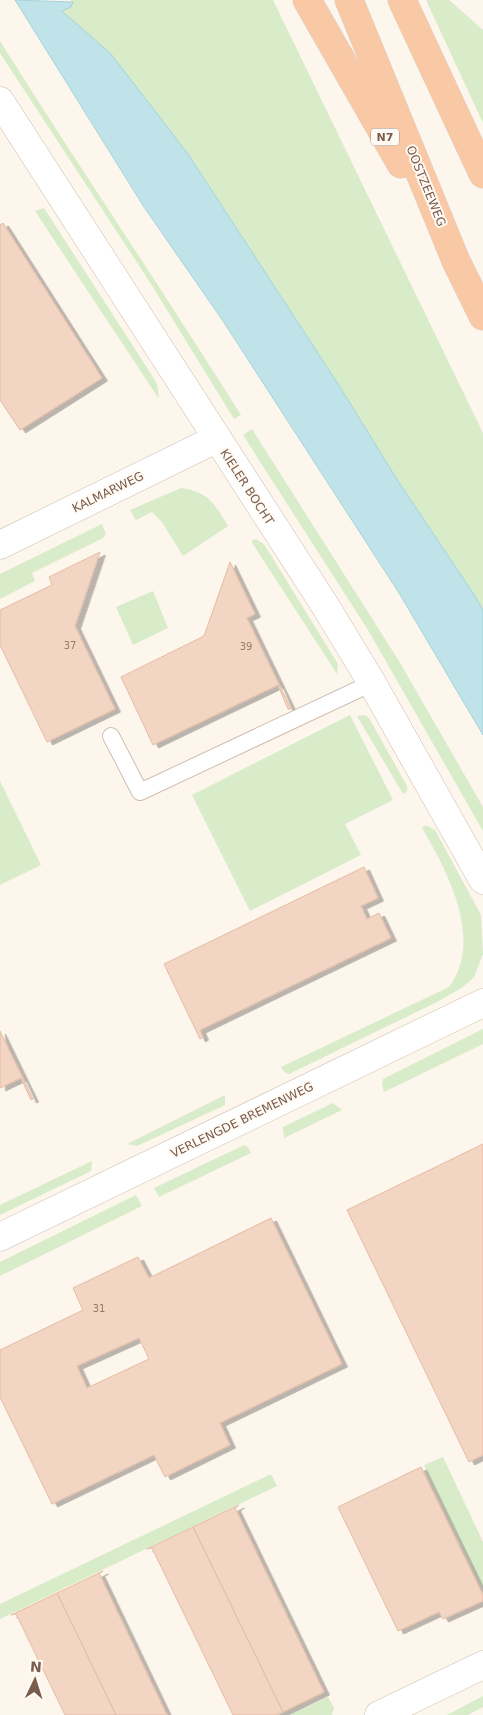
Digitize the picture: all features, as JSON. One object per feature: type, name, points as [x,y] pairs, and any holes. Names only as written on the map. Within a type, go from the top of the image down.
[{"type":"highway","name":"N7","points":[[307,0],[456,261]]},
{"type":"highway","name":"OOSTZEEWEG","points":[[349,0],[456,261],[483,316]]},
{"type":"highway","points":[[402,0],[483,174]]},
{"type":"street","name":"KIELER BOCHT","points":[[0,101],[326,607],[372,683],[483,880]]},
{"type":"street","name":"KALMARWEG","points":[[0,545],[216,438]]},
{"type":"street","name":"VERLENGDE BREMENWEG","points":[[0,1237],[483,1003]]},
{"type":"street","points":[[379,1715],[483,1665]]},
{"type":"lane","points":[[111,736],[140,792],[372,683]]},
{"type":"green space","points":[[70,0],[273,0],[483,433],[483,610],[188,154],[62,11],[71,7],[72,2]]},
{"type":"green space","points":[[426,0],[449,0],[483,30],[483,123]]},
{"type":"green space","points":[[0,41],[241,415],[234,419],[151,284],[0,53]]},
{"type":"green space","points":[[44,208],[151,374],[157,384],[159,399],[35,211]]},
{"type":"green space","points":[[252,429],[399,661],[483,807],[483,831],[368,630],[243,435]]},
{"type":"green space","points":[[181,488],[198,492],[210,500],[228,526],[183,556],[162,522],[152,512],[136,520],[130,510]]},
{"type":"green space","points":[[102,524],[106,534],[103,538],[32,573],[35,581],[0,599],[0,574]]},
{"type":"green space","points":[[256,539],[264,544],[338,664],[337,674],[251,541]]},
{"type":"green space","points":[[153,591],[168,628],[133,645],[116,607]]},
{"type":"green space","points":[[350,715],[393,800],[345,824],[361,855],[250,911],[192,795]]},
{"type":"green space","points":[[365,715],[369,718],[407,786],[407,791],[403,794],[357,716]]},
{"type":"green space","points":[[0,781],[41,865],[0,885]]},
{"type":"green space","points":[[426,825],[435,830],[481,915],[483,954],[474,977],[463,987],[437,1002],[289,1074],[284,1072],[281,1067],[449,987],[459,969],[463,950],[463,929],[452,887],[433,846],[422,828]]},
{"type":"green space","points":[[483,1029],[483,1044],[384,1092],[383,1079]]},
{"type":"green space","points":[[225,1095],[225,1105],[137,1146],[127,1144]]},
{"type":"green space","points":[[333,1103],[342,1110],[284,1138],[283,1127]]},
{"type":"green space","points":[[244,1145],[248,1147],[251,1153],[159,1197],[154,1188]]},
{"type":"green space","points":[[92,1161],[91,1171],[0,1215],[0,1205]]},
{"type":"green space","points":[[136,1195],[142,1206],[0,1276],[0,1262]]},
{"type":"green space","points":[[443,1457],[483,1542],[483,1588],[424,1465]]},
{"type":"green space","points":[[271,1474],[277,1486],[0,1619],[0,1604]]},
{"type":"green space","points":[[483,1696],[483,1707],[468,1715],[447,1715]]},
{"type":"green space","points":[[328,1697],[334,1708],[332,1715],[290,1715]]},
{"type":"water","points":[[15,0],[73,2],[71,7],[62,11],[111,54],[188,154],[340,387],[398,481],[475,596],[483,610],[483,735],[399,593],[223,321],[144,207]]},
{"type":"building","points":[[3,223],[102,378],[20,430],[0,400],[0,225]]},
{"type":"building","points":[[100,552],[75,626],[115,709],[47,742],[0,645],[0,610],[52,585],[49,577]]},
{"type":"building","points":[[230,562],[255,614],[247,618],[291,709],[288,709],[278,685],[153,745],[121,677],[204,636]]},
{"type":"building","points":[[364,867],[378,898],[361,906],[367,919],[379,913],[391,938],[200,1030],[203,1037],[200,1039],[164,964]]},
{"type":"building","points":[[0,1031],[33,1099],[31,1100],[21,1078],[0,1088]]},
{"type":"building","points":[[483,1144],[483,1455],[469,1462],[347,1210]]},
{"type":"building","points":[[271,1218],[342,1364],[220,1423],[230,1445],[165,1477],[154,1455],[52,1504],[0,1397],[0,1350],[83,1310],[73,1288],[138,1257],[149,1278]],"holes":[[[139,1338],[149,1359],[87,1388],[77,1366]]]},
{"type":"building","points":[[421,1467],[483,1595],[483,1601],[443,1619],[439,1612],[398,1631],[338,1507]]},
{"type":"building","points":[[239,1505],[235,1508],[324,1692],[283,1712],[193,1527]]},
{"type":"building","points":[[193,1527],[283,1712],[277,1715],[233,1715],[152,1548],[147,1549]]},
{"type":"building","points":[[103,1571],[99,1573],[167,1715],[116,1715],[57,1593]]},
{"type":"building","points":[[57,1593],[116,1715],[65,1715],[16,1614],[11,1615]]}]
